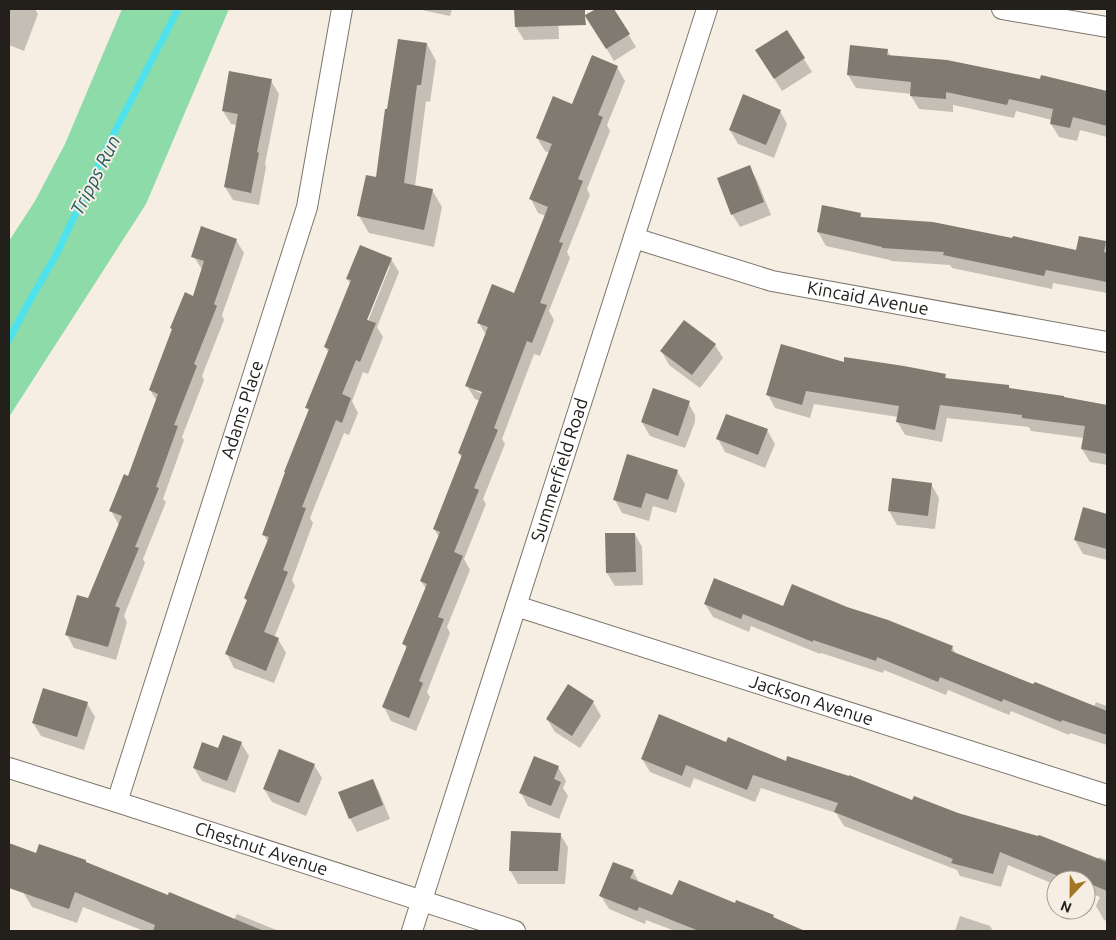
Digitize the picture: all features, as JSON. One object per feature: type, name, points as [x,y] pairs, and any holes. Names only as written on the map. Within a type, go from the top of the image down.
[{"type":"street","name":"Adams Place","points":[[117,802],[307,207],[342,9]]},
{"type":"street","name":"Summerfield Road","points":[[412,931],[707,9]]},
{"type":"street","points":[[1002,9],[1107,27]]},
{"type":"street","name":"Kincaid Avenue","points":[[634,238],[772,281],[1107,342]]},
{"type":"street","name":"Jackson Avenue","points":[[516,606],[1107,795]]},
{"type":"street","name":"Chestnut Avenue","points":[[9,768],[515,931]]},
{"type":"green space","points":[[122,9],[229,9],[146,204],[9,417],[9,241],[35,201],[65,144]]},
{"type":"building","points":[[514,9],[585,9],[585,15],[596,9],[614,9],[630,34],[606,49],[585,16],[586,25],[515,27]]},
{"type":"building","points":[[787,30],[805,58],[774,79],[755,50]]},
{"type":"building","points":[[398,39],[427,43],[421,85],[417,85],[404,183],[433,189],[424,230],[357,216],[366,175],[376,177],[385,109],[387,109]]},
{"type":"building","points":[[850,45],[888,49],[887,55],[947,60],[1040,79],[1041,75],[1107,91],[1107,126],[1073,117],[1070,128],[1050,124],[1053,109],[1009,99],[1007,105],[946,92],[946,99],[910,96],[911,82],[847,75]]},
{"type":"building","points":[[592,55],[618,66],[598,115],[603,117],[578,179],[583,181],[559,242],[563,243],[540,303],[547,305],[532,343],[527,341],[494,428],[498,430],[474,488],[479,490],[454,552],[463,556],[438,617],[444,619],[419,681],[423,683],[409,718],[382,707],[407,646],[402,644],[427,584],[420,581],[440,532],[433,529],[462,455],[458,453],[482,392],[465,386],[488,327],[477,323],[492,284],[514,293],[548,207],[529,199],[552,144],[536,138],[553,96],[572,104]]},
{"type":"building","points":[[229,71],[272,79],[257,152],[259,153],[251,193],[224,187],[238,114],[222,111]]},
{"type":"building","points":[[743,94],[781,110],[766,145],[729,130]]},
{"type":"building","points":[[750,165],[764,202],[731,215],[717,178]]},
{"type":"building","points":[[822,205],[861,213],[860,217],[933,222],[1012,238],[1013,236],[1076,250],[1079,236],[1106,241],[1104,252],[1107,253],[1107,282],[1046,270],[1044,276],[943,255],[944,252],[882,248],[817,232]]},
{"type":"building","points":[[201,226],[237,239],[214,304],[217,306],[194,364],[197,366],[174,425],[178,426],[156,487],[159,488],[135,547],[139,548],[115,606],[120,608],[108,647],[65,635],[77,595],[88,598],[122,516],[109,511],[124,474],[128,476],[158,394],[149,390],[172,329],[170,328],[185,292],[193,296],[204,261],[191,257]]},
{"type":"building","points":[[360,245],[392,258],[367,320],[376,323],[360,362],[356,360],[342,394],[351,398],[342,423],[336,420],[302,507],[306,508],[283,570],[288,572],[264,632],[279,638],[266,671],[225,654],[247,600],[244,598],[269,537],[262,535],[309,409],[305,408],[329,349],[324,347],[351,280],[346,279]]},
{"type":"building","points":[[684,320],[716,344],[692,375],[660,351]]},
{"type":"building","points":[[781,344],[844,362],[844,357],[904,366],[946,374],[945,378],[1009,385],[1009,388],[1064,396],[1107,405],[1107,454],[1081,449],[1085,426],[1022,418],[1022,415],[940,405],[935,430],[896,422],[899,406],[806,391],[802,405],[766,395]]},
{"type":"building","points":[[653,388],[690,401],[678,436],[641,422]]},
{"type":"building","points":[[726,414],[768,429],[758,455],[716,439]]},
{"type":"building","points":[[627,454],[678,470],[668,500],[646,493],[641,508],[613,500]]},
{"type":"building","points":[[892,478],[932,483],[928,516],[888,511]]},
{"type":"building","points":[[1083,507],[1107,514],[1107,549],[1074,540]]},
{"type":"building","points":[[605,533],[635,533],[636,572],[606,573]]},
{"type":"building","points":[[714,578],[783,606],[792,584],[847,607],[888,620],[953,646],[951,651],[1107,711],[1107,735],[1062,720],[1061,722],[1003,699],[1002,702],[940,677],[938,682],[877,657],[876,661],[813,640],[813,642],[743,614],[741,619],[704,604]]},
{"type":"building","points":[[568,684],[594,701],[572,736],[546,719]]},
{"type":"building","points":[[43,688],[88,702],[77,737],[32,723]]},
{"type":"building","points":[[659,714],[726,742],[728,737],[786,761],[787,756],[849,775],[912,800],[914,796],[958,813],[1039,835],[1107,862],[1107,891],[1096,886],[1096,870],[1046,871],[1000,852],[993,874],[951,863],[953,859],[834,812],[838,803],[753,775],[747,790],[686,765],[682,776],[641,759]]},
{"type":"building","points":[[223,735],[242,742],[227,781],[193,768],[202,742],[218,748]]},
{"type":"building","points":[[279,749],[315,764],[299,803],[263,789]]},
{"type":"building","points":[[534,756],[559,766],[554,779],[561,782],[551,806],[519,793]]},
{"type":"building","points":[[373,779],[383,805],[349,819],[338,792]]},
{"type":"building","points":[[511,831],[561,833],[558,871],[509,871]]},
{"type":"building","points":[[9,843],[36,853],[39,844],[86,860],[86,862],[168,895],[169,892],[264,931],[153,931],[155,925],[75,892],[69,909],[9,888]]},
{"type":"building","points":[[613,862],[634,870],[630,878],[672,895],[679,880],[735,903],[736,900],[774,915],[773,917],[805,931],[699,931],[639,907],[637,911],[599,896]]},
{"type":"waterway","name":"Tripps Run","points":[[9,340],[56,255],[106,149],[178,9]]}]
